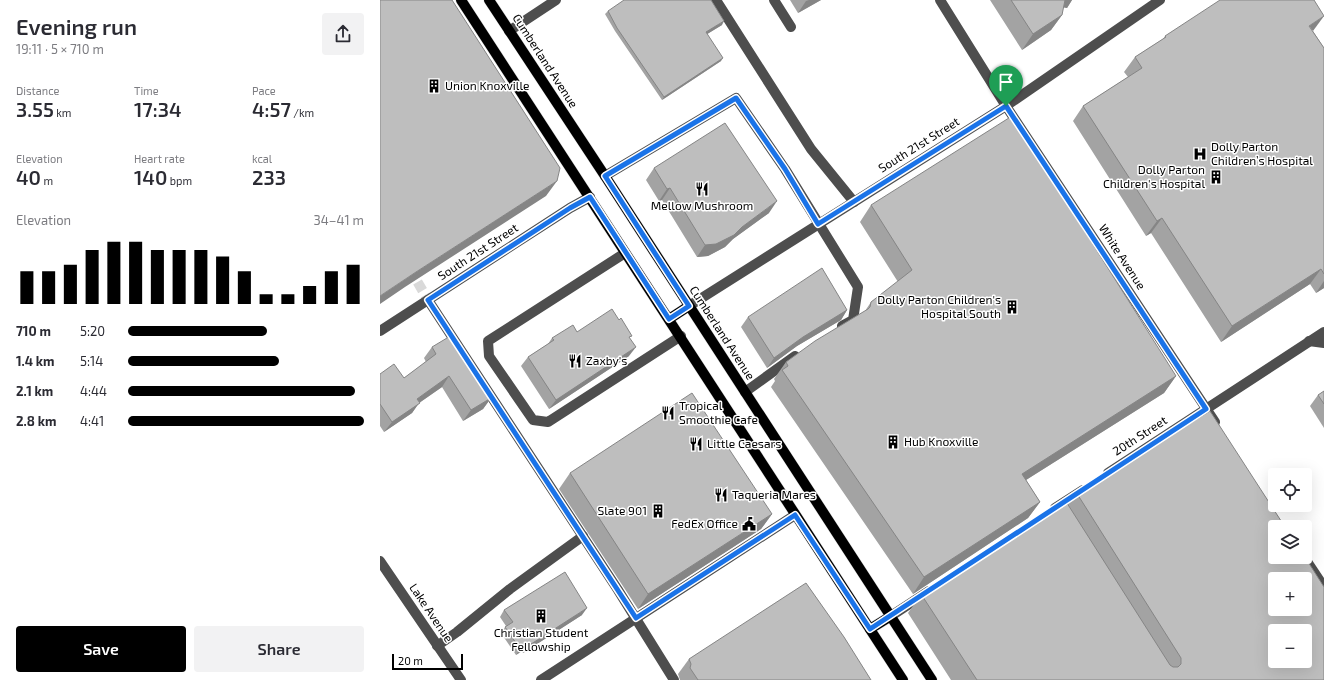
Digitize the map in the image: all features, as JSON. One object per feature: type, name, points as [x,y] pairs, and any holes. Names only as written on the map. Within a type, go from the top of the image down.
[{"type":"main road","points":[[461,0],[681,336],[795,515],[903,680]]},
{"type":"main road","name":"Cumberland Avenue","points":[[488,0],[605,176],[932,680]]},
{"type":"main road","points":[[669,319],[689,306]]},
{"type":"main road","points":[[870,629],[891,616]]},
{"type":"street","points":[[509,31],[556,0]]},
{"type":"street","points":[[716,0],[811,149],[854,202]]},
{"type":"street","points":[[774,0],[791,27]]},
{"type":"street","name":"White Avenue","points":[[940,0],[1006,106],[1220,429]]},
{"type":"street","name":"South 21st Street","points":[[689,306],[1006,106],[1160,0]]},
{"type":"street","points":[[605,176],[736,98],[785,169],[858,287],[853,320],[833,332]]},
{"type":"street","name":"South 21st Street","points":[[380,331],[570,208],[590,197]]},
{"type":"street","points":[[626,253],[488,341],[489,356],[533,420],[548,422],[681,336]]},
{"type":"street","points":[[428,300],[583,536],[674,680]]},
{"type":"street","name":"20th Street","points":[[1052,513],[1095,482],[1324,332]]},
{"type":"street","points":[[1309,341],[1324,344]]},
{"type":"street","points":[[745,392],[800,352]]},
{"type":"street","points":[[541,680],[795,515]]},
{"type":"street","points":[[438,646],[510,589],[583,536]]},
{"type":"street","name":"Lake Avenue","points":[[380,561],[461,680]]},
{"type":"street","points":[[1309,564],[1324,587]]},
{"type":"street","points":[[891,616],[936,586]]},
{"type":"building","name":"Union Knoxville","points":[[380,0],[452,0],[560,168],[557,181],[380,296]]},
{"type":"building","points":[[624,0],[711,0],[724,21],[706,32],[723,58],[664,97],[617,28],[608,11]]},
{"type":"building","points":[[1011,0],[1065,0],[1062,15],[1033,34]]},
{"type":"building","name":"Dolly Parton Children’s Hospital","points":[[1220,0],[1314,0],[1324,16],[1309,26],[1324,48],[1324,274],[1321,269],[1232,326],[1162,218],[1157,221],[1083,106],[1142,68],[1135,57]]},
{"type":"building","points":[[1012,116],[1176,376],[1022,474],[1040,502],[924,577],[782,370],[788,366],[786,362],[815,341],[868,309],[871,302],[912,270],[871,205]]},
{"type":"building","name":"Mellow Mushroom","points":[[725,123],[777,201],[742,227],[734,235],[716,244],[705,245],[670,188],[667,189],[654,168]]},
{"type":"building","points":[[822,268],[847,310],[803,337],[774,358],[748,317]]},
{"type":"building","name":"Zaxby's","points":[[612,309],[619,320],[621,318],[632,336],[629,337],[636,347],[556,400],[528,357],[554,340],[552,338],[573,325],[577,332]]},
{"type":"building","points":[[452,335],[491,398],[471,410],[449,376],[417,399],[420,403],[392,422],[380,404],[380,374],[394,364],[404,378],[436,354],[432,347]]},
{"type":"building","points":[[1324,391],[1324,404],[1318,395]]},
{"type":"building","name":"Slate 901","points":[[692,393],[772,514],[648,594],[570,473]]},
{"type":"building","points":[[1210,411],[1268,501],[1268,512],[1275,512],[1280,520],[1268,520],[1268,564],[1309,564],[1324,587],[1324,680],[977,680],[921,594],[1065,500],[1170,665],[1173,667],[1178,667],[1181,664],[1181,658],[1076,492]]},
{"type":"building","name":"Christian Student Fellowship","points":[[565,572],[587,608],[528,646],[527,644],[520,649],[505,627],[513,622],[504,610]]},
{"type":"building","points":[[806,583],[844,637],[871,680],[698,680],[690,668],[691,664],[689,659]]},
{"type":"tunnel","points":[[410,269],[428,300]]},
{"type":"place","name":"Union Knoxville","points":[[434,86]]},
{"type":"place","name":"Dolly Parton Children’s Hospital","points":[[1200,154]]},
{"type":"place","name":"Dolly Parton Children's Hospital","points":[[1216,177]]},
{"type":"place","name":"Mellow Mushroom","points":[[702,189]]},
{"type":"place","name":"Dolly Parton Children's Hospital South","points":[[1012,307]]},
{"type":"place","name":"Zaxby's","points":[[575,361]]},
{"type":"place","name":"Tropical Smoothie Cafe","points":[[668,413]]},
{"type":"place","name":"Hub Knoxville","points":[[893,442]]},
{"type":"place","name":"Little Caesars","points":[[696,444]]},
{"type":"place","name":"Taqueria Mares","points":[[721,495]]},
{"type":"place","name":"Slate 901","points":[[658,511]]},
{"type":"place","name":"FedEx Office","points":[[749,524]]},
{"type":"place","name":"Christian Student Fellowship","points":[[541,616]]},
{"type":"route","points":[[736,98],[785,169],[818,224],[1006,106],[1206,409],[870,629],[795,515],[636,618],[428,300],[570,208],[590,197],[669,319],[689,306],[605,176],[736,98]]}]
